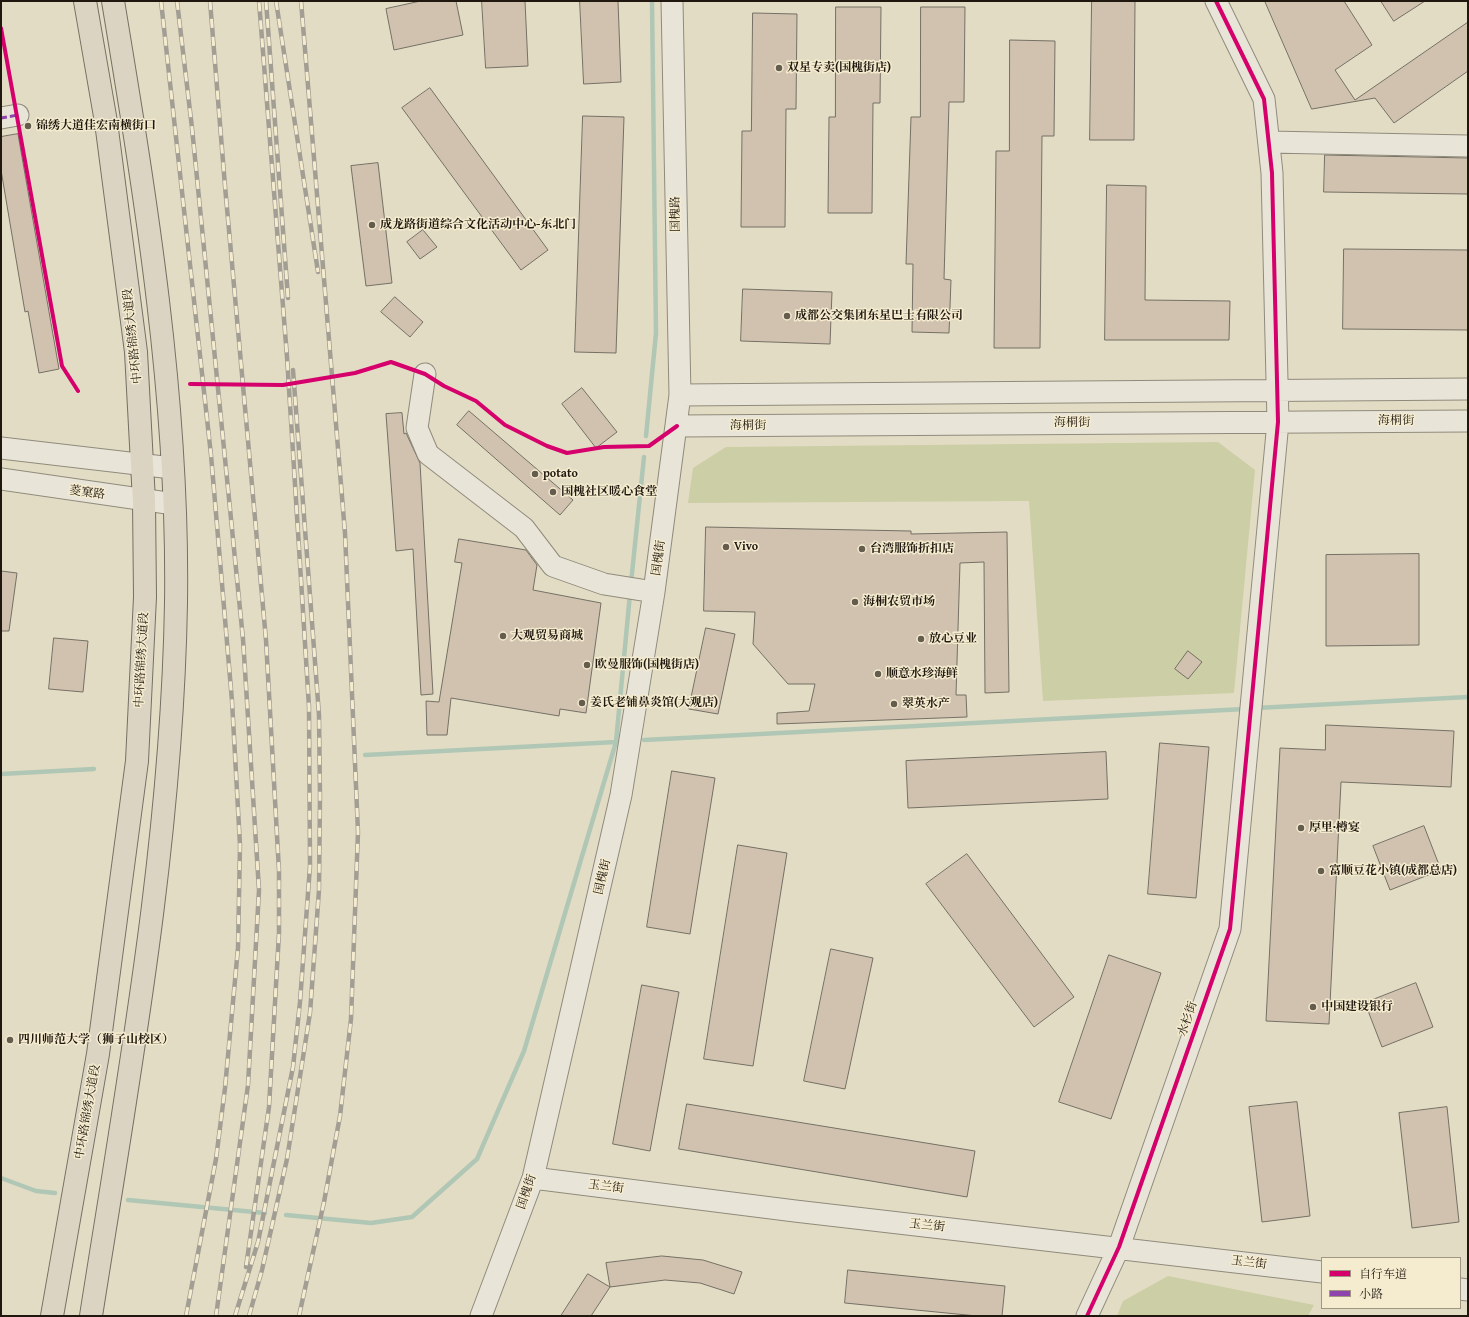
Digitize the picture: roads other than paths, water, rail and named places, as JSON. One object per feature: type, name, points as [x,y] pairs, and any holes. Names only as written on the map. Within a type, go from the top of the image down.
[{"type":"main road","name":"中环路锦绣大道段","points":[[52,1316],[98,1054],[137,761],[145,597],[144,501],[136,352],[106,122],[85,1]]},
{"type":"main road","points":[[90,1316],[144,982],[170,749],[176,601],[174,504],[164,357],[137,149],[112,1]]},
{"type":"street","name":"国槐路","points":[[672,1],[680,396],[677,426]]},
{"type":"street","name":"水杉街","points":[[1087,1316],[1119,1247],[1230,929],[1278,422],[1278,390],[1272,173],[1264,98],[1216,1]]},
{"type":"street","points":[[1269,142],[1468,146]]},
{"type":"street","points":[[425,374],[417,428],[428,454],[524,528],[553,566],[604,584],[639,590]]},
{"type":"street","points":[[680,396],[1468,389]]},
{"type":"street","name":"海桐街","points":[[677,426],[1468,421]]},
{"type":"street","name":"国槐街","points":[[481,1316],[533,1178],[621,795],[639,590],[677,426]]},
{"type":"street","points":[[1,448],[142,466],[172,468]]},
{"type":"street","name":"菱窠路","points":[[1,480],[174,504]]},
{"type":"street","name":"玉兰街","points":[[533,1178],[795,1211],[1119,1247],[1321,1272]]},
{"type":"waterway","points":[[646,436],[656,333],[652,1]]},
{"type":"waterway","points":[[631,583],[644,457]]},
{"type":"waterway","points":[[286,1215],[371,1223],[412,1217],[477,1159],[524,1051],[616,742],[630,594]]},
{"type":"waterway","points":[[1256,708],[1468,697]]},
{"type":"waterway","points":[[644,740],[1245,709]]},
{"type":"waterway","points":[[365,755],[616,742]]},
{"type":"waterway","points":[[1,774],[94,769]]},
{"type":"waterway","points":[[1,1178],[36,1191],[55,1193]]},
{"type":"waterway","points":[[128,1200],[265,1213]]},
{"type":"railway","points":[[161,1],[211,455],[232,701],[240,845],[238,948],[225,1088],[216,1159],[186,1316]]},
{"type":"railway","points":[[177,1],[192,128],[243,639],[259,890],[248,1085],[216,1316]]},
{"type":"railway","points":[[210,1],[225,186],[266,640],[279,871],[279,933],[269,1107],[246,1267]]},
{"type":"railway","points":[[235,1316],[258,1242],[293,1067],[300,1002],[310,866],[309,707],[287,357],[259,1]]},
{"type":"railway","points":[[266,1],[288,298]]},
{"type":"railway","points":[[276,1],[318,272]]},
{"type":"railway","points":[[299,1316],[324,1202],[340,1116],[351,1019],[358,832],[345,533],[301,1]]},
{"type":"railway","points":[[249,1316],[262,1270],[287,1159],[310,1013],[319,890],[319,715],[293,370]]},
{"type":"place","name":"双星专卖(国槐街店)","points":[[779,68]]},
{"type":"place","name":"锦绣大道佳宏南横街口","points":[[28,126]]},
{"type":"place","name":"成龙路街道综合文化活动中心-东北门","points":[[372,225]]},
{"type":"place","name":"成都公交集团东星巴士有限公司","points":[[787,316]]},
{"type":"place","name":"potato","points":[[535,474]]},
{"type":"place","name":"国槐社区暖心食堂","points":[[553,492]]},
{"type":"place","name":"Vivo","points":[[726,547]]},
{"type":"place","name":"台湾服饰折扣店","points":[[862,549]]},
{"type":"place","name":"海桐农贸市场","points":[[855,602]]},
{"type":"place","name":"大观贸易商城","points":[[503,636]]},
{"type":"place","name":"放心豆业","points":[[921,639]]},
{"type":"place","name":"欧曼服饰(国槐街店)","points":[[587,665]]},
{"type":"place","name":"顺意水珍海鲜","points":[[878,674]]},
{"type":"place","name":"姜氏老铺鼻炎馆(大观店)","points":[[582,703]]},
{"type":"place","name":"翠英水产","points":[[894,704]]},
{"type":"place","name":"厚里·樽宴","points":[[1301,828]]},
{"type":"place","name":"富顺豆花小镇(成都总店)","points":[[1321,871]]},
{"type":"place","name":"中国建设银行","points":[[1313,1007]]},
{"type":"place","name":"四川师范大学（狮子山校区）","points":[[10,1040]]}]
